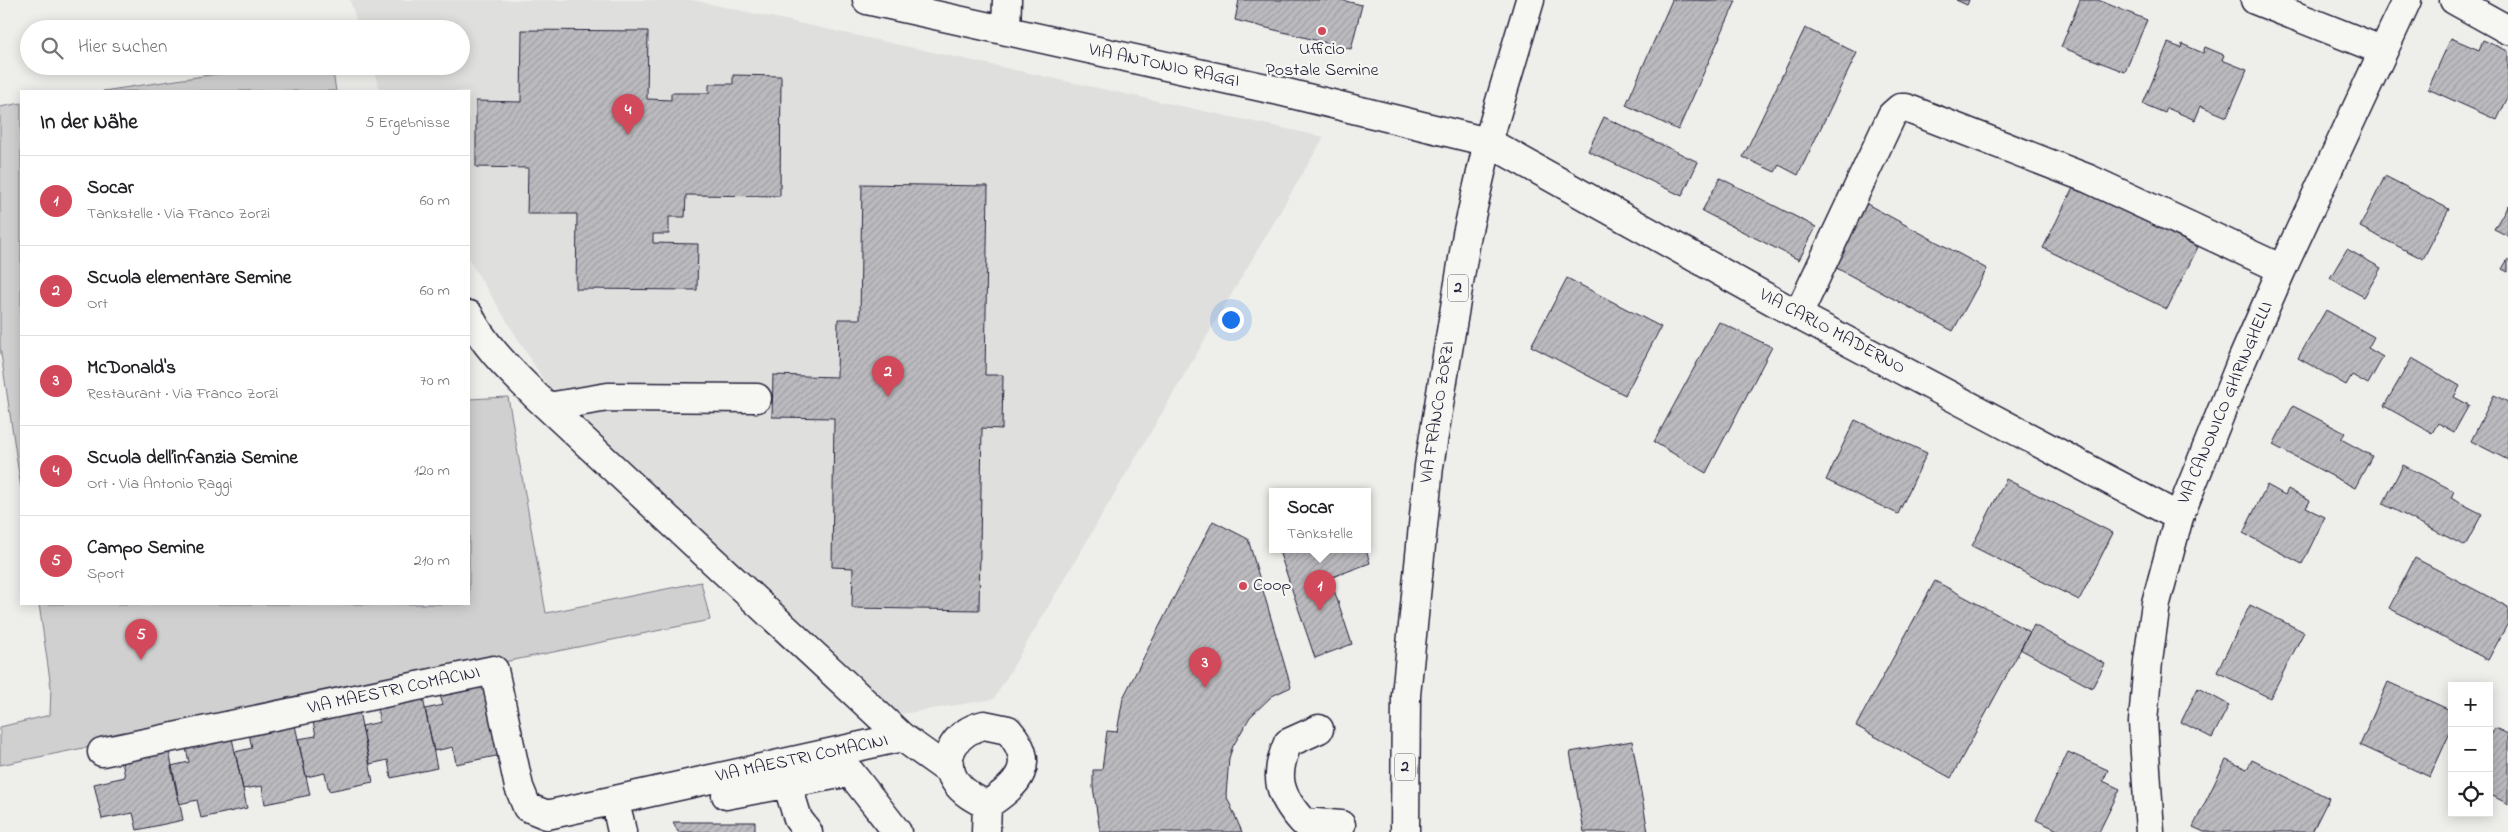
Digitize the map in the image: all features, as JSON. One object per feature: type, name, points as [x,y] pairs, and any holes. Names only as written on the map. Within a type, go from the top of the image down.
[{"type":"street","name":"VIA ANTONIO RAGGI","points":[[867,0],[1284,92],[1488,142]]},
{"type":"street","points":[[1006,31],[1008,0]]},
{"type":"street","name":"VIA FRANCO ZORZI","points":[[1405,832],[1406,694],[1429,466],[1467,234],[1488,142],[1530,0]]},
{"type":"street","points":[[2255,0],[2381,50]]},
{"type":"street","name":"VIA CANONICO GHIRINGHELLI","points":[[2150,832],[2143,722],[2148,661],[2156,603],[2179,517],[2240,365],[2282,269],[2381,50],[2407,0]]},
{"type":"street","points":[[2454,0],[2508,30]]},
{"type":"street","points":[[1798,315],[1892,115],[1900,108],[1906,108],[2089,179],[2282,269]]},
{"type":"street","name":"VIA CARLO MADERNO","points":[[1488,142],[1798,315],[2179,517]]},
{"type":"street","points":[[470,317],[476,330],[506,366],[548,408],[902,737],[951,772]]},
{"type":"street","points":[[548,408],[608,397],[757,398]]},
{"type":"street","name":"VIA MAESTRI COMACINI","points":[[102,752],[494,670],[519,787],[527,807],[547,814],[902,737]]},
{"type":"street","points":[[984,725],[1008,730],[1021,749],[1023,761],[1021,773],[1008,792],[987,805],[962,790],[954,780],[951,772],[950,756],[954,744],[961,734],[972,728],[984,725]]},
{"type":"street","points":[[1319,729],[1288,743],[1280,762],[1280,787],[1287,805],[1303,822],[1341,825]]},
{"type":"street","points":[[787,782],[850,772],[897,832]]},
{"type":"street","name":"VIA MAESTRI COMACINI","points":[[556,832],[621,825],[787,782],[798,819],[808,832]]},
{"type":"street","points":[[986,832],[987,805]]},
{"type":"shaded area","points":[[350,0],[692,0],[1324,137],[994,699],[895,715],[562,410],[470,262],[470,90],[380,90],[375,75],[470,75],[470,20],[356,20]]},
{"type":"shaded area","points":[[210,75],[333,75],[336,90],[110,90]]},
{"type":"shaded area","points":[[20,103],[20,481],[0,347],[0,107]]},
{"type":"shaded area","points":[[508,397],[546,613],[701,582],[710,620],[0,765],[0,727],[50,715],[51,687],[39,605],[470,605],[470,399]]},
{"type":"building","points":[[1239,0],[1341,0],[1362,5],[1351,49],[1235,20]]},
{"type":"building","points":[[1672,0],[1736,1],[1678,130],[1626,105]]},
{"type":"building","points":[[1956,0],[1969,0],[1967,5]]},
{"type":"building","points":[[2080,0],[2098,0],[2147,20],[2125,72],[2061,47]]},
{"type":"building","points":[[1805,28],[1857,53],[1798,175],[1779,165],[1775,172],[1743,157]]},
{"type":"building","points":[[522,30],[648,31],[647,99],[671,100],[671,93],[709,93],[709,84],[733,84],[733,75],[781,76],[780,196],[686,195],[685,217],[669,217],[669,234],[653,234],[653,243],[698,244],[697,290],[576,289],[577,214],[527,214],[528,168],[476,167],[476,101],[521,102]]},
{"type":"building","points":[[2451,38],[2479,50],[2483,40],[2508,51],[2508,97],[2497,120],[2428,89]]},
{"type":"building","points":[[2168,43],[2181,48],[2182,44],[2203,53],[2205,47],[2224,55],[2222,60],[2247,70],[2227,117],[2201,106],[2195,120],[2167,108],[2165,113],[2143,104]]},
{"type":"building","points":[[1604,117],[1698,162],[1682,196],[1588,151]]},
{"type":"building","points":[[2385,176],[2449,209],[2423,259],[2360,227]]},
{"type":"building","points":[[1720,178],[1816,227],[1799,260],[1702,211]]},
{"type":"building","points":[[862,184],[988,186],[985,375],[1003,375],[1002,429],[982,428],[979,610],[852,608],[853,568],[832,567],[834,418],[772,417],[773,375],[837,377],[838,319],[860,319]]},
{"type":"building","points":[[2074,186],[2198,247],[2167,309],[2043,248]]},
{"type":"building","points":[[1865,203],[1987,269],[1953,331],[1831,265]]},
{"type":"building","points":[[2508,205],[2508,236],[2494,229]]},
{"type":"building","points":[[2347,249],[2381,268],[2364,297],[2330,278]]},
{"type":"building","points":[[2508,259],[2508,272],[2502,269]]},
{"type":"building","points":[[1567,278],[1661,327],[1625,395],[1531,346]]},
{"type":"building","points":[[2326,310],[2374,337],[2368,348],[2383,357],[2368,384],[2352,375],[2346,385],[2298,358]]},
{"type":"building","points":[[1719,322],[1772,347],[1706,473],[1654,442]]},
{"type":"building","points":[[2412,358],[2460,386],[2454,397],[2469,405],[2454,432],[2438,423],[2432,433],[2384,406]]},
{"type":"building","points":[[2494,395],[2508,402],[2508,460],[2471,441]]},
{"type":"building","points":[[2293,406],[2345,433],[2341,439],[2372,456],[2355,488],[2273,445]]},
{"type":"building","points":[[1855,420],[1927,453],[1898,514],[1826,480]]},
{"type":"building","points":[[2403,465],[2454,491],[2451,498],[2482,514],[2465,546],[2383,504]]},
{"type":"building","points":[[2006,479],[2113,533],[2079,600],[1972,546]]},
{"type":"building","points":[[2267,485],[2285,495],[2288,489],[2310,501],[2306,508],[2325,517],[2302,564],[2243,533]]},
{"type":"building","points":[[1213,521],[1248,539],[1291,687],[1272,696],[1250,717],[1233,746],[1229,758],[1226,795],[1242,832],[1100,832],[1093,787],[1093,770],[1102,770],[1107,731],[1117,732],[1123,698]]},
{"type":"building","points":[[1280,553],[1367,553],[1370,563],[1330,578],[1352,644],[1315,658]]},
{"type":"building","points":[[2415,558],[2508,607],[2508,623],[2488,660],[2389,608]]},
{"type":"building","points":[[1935,581],[2030,632],[1951,778],[1856,726]]},
{"type":"building","points":[[2250,605],[2304,632],[2270,698],[2217,672]]},
{"type":"building","points":[[2034,625],[2105,664],[2092,688],[2020,649]]},
{"type":"building","points":[[2388,682],[2448,709],[2448,737],[2430,777],[2360,745]]},
{"type":"building","points":[[486,685],[501,755],[456,764],[453,747],[434,751],[425,709],[443,705],[440,695]]},
{"type":"building","points":[[2198,688],[2229,705],[2212,738],[2181,722]]},
{"type":"building","points":[[423,698],[437,768],[391,778],[388,760],[370,764],[362,726],[380,722],[377,708]]},
{"type":"building","points":[[359,711],[373,782],[329,791],[325,773],[306,777],[298,739],[316,736],[313,721]]},
{"type":"building","points":[[295,725],[310,795],[265,804],[262,786],[243,789],[235,752],[252,748],[249,734]]},
{"type":"building","points":[[2495,728],[2508,734],[2508,804],[2493,796],[2493,732]]},
{"type":"building","points":[[232,738],[247,808],[201,818],[197,800],[179,804],[171,766],[189,762],[186,748]]},
{"type":"building","points":[[1632,741],[1648,832],[1584,832],[1570,752]]},
{"type":"building","points":[[169,751],[183,820],[137,830],[133,813],[102,819],[94,784],[125,777],[122,761]]},
{"type":"building","points":[[2068,752],[2108,770],[2103,781],[2120,789],[2099,832],[2062,832],[2036,820]]},
{"type":"building","points":[[2226,760],[2247,769],[2252,760],[2329,798],[2312,832],[2204,832],[2193,827]]},
{"type":"building","points":[[673,822],[755,822],[755,832],[678,832]]},
{"type":"place","name":"Ufficio Postale Semine","points":[[1322,31]]},
{"type":"place","name":"Scuola dell’infanzia Semine","points":[[628,135]]},
{"type":"place","name":"Scuola elementare Semine","points":[[888,397]]},
{"type":"place","name":"Coop","points":[[1243,586]]},
{"type":"place","name":"Socar","points":[[1320,611]]},
{"type":"place","name":"Campo Semine","points":[[141,660]]},
{"type":"place","name":"McDonald's","points":[[1205,688]]}]
